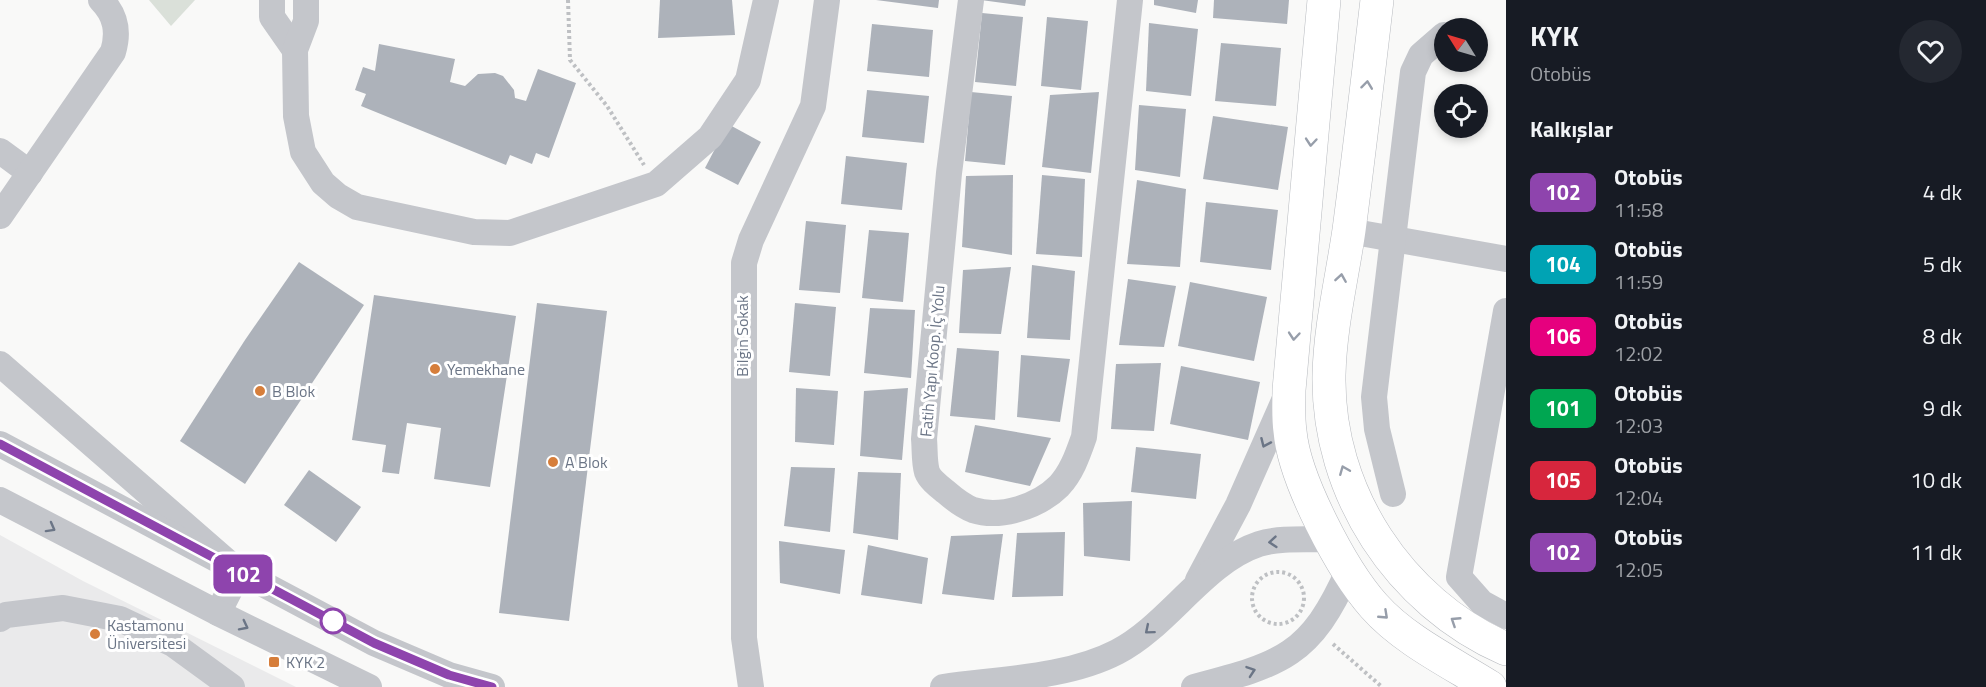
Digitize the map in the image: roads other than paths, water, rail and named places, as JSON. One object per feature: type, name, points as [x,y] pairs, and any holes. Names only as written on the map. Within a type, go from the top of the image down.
[{"type":"main road","points":[[1324,0],[1289,390],[1290,432],[1299,471],[1332,539],[1374,606],[1391,622],[1490,687]]},
{"type":"main road","points":[[1377,0],[1349,231],[1330,351],[1331,406],[1341,465],[1376,537],[1414,587],[1446,615],[1478,636],[1506,649]]},
{"type":"main road","points":[[1332,539],[1376,537]]},
{"type":"main road","points":[[1349,569],[1376,537]]},
{"type":"street","points":[[3,214],[113,52],[117,32],[115,23],[101,0]]},
{"type":"street","points":[[272,0],[272,17],[295,50]]},
{"type":"street","points":[[306,0],[308,11],[295,50],[296,116],[303,152],[323,183],[338,196],[357,207],[474,232],[510,233],[656,184],[710,137],[748,80],[766,0]]},
{"type":"street","name":"Bilgin Sokak","points":[[751,687],[744,638],[744,263],[751,240],[813,106],[827,0]]},
{"type":"street","name":"Fatih Yapı Koop. İç Yolu","points":[[971,0],[949,173],[924,439],[928,473],[936,484],[960,503],[974,510],[989,512],[1018,508],[1047,496],[1060,485],[1073,466],[1084,437],[1130,0]]},
{"type":"street","points":[[1393,494],[1374,414],[1391,238],[1413,72],[1425,50],[1434,43]]},
{"type":"street","points":[[0,151],[30,173]]},
{"type":"street","points":[[1349,231],[1506,259]]},
{"type":"street","points":[[1506,311],[1459,577],[1482,603],[1506,616]]},
{"type":"street","points":[[0,364],[239,572]]},
{"type":"street","points":[[1192,590],[1238,505],[1289,390]]},
{"type":"street","points":[[0,444],[409,660],[449,675],[492,687]]},
{"type":"street","points":[[0,500],[218,613],[369,687]]},
{"type":"street","points":[[943,687],[1091,663],[1130,645],[1192,590],[1229,561],[1260,543],[1332,539]]},
{"type":"street","points":[[1194,687],[1254,671],[1304,643],[1307,622],[1331,610],[1349,569]]},
{"type":"street","points":[[218,613],[239,572]]},
{"type":"street","points":[[0,619],[6,615],[63,608],[120,619],[173,645],[232,687]]},
{"type":"place","name":"Yemekhane","points":[[435,369]]},
{"type":"place","name":"B Blok","points":[[260,391]]},
{"type":"place","name":"A Blok","points":[[553,462]]},
{"type":"place","name":"Kastamonu Üniversitesi","points":[[95,634]]},
{"type":"place","name":"KYK 2","points":[[274,662]]}]
